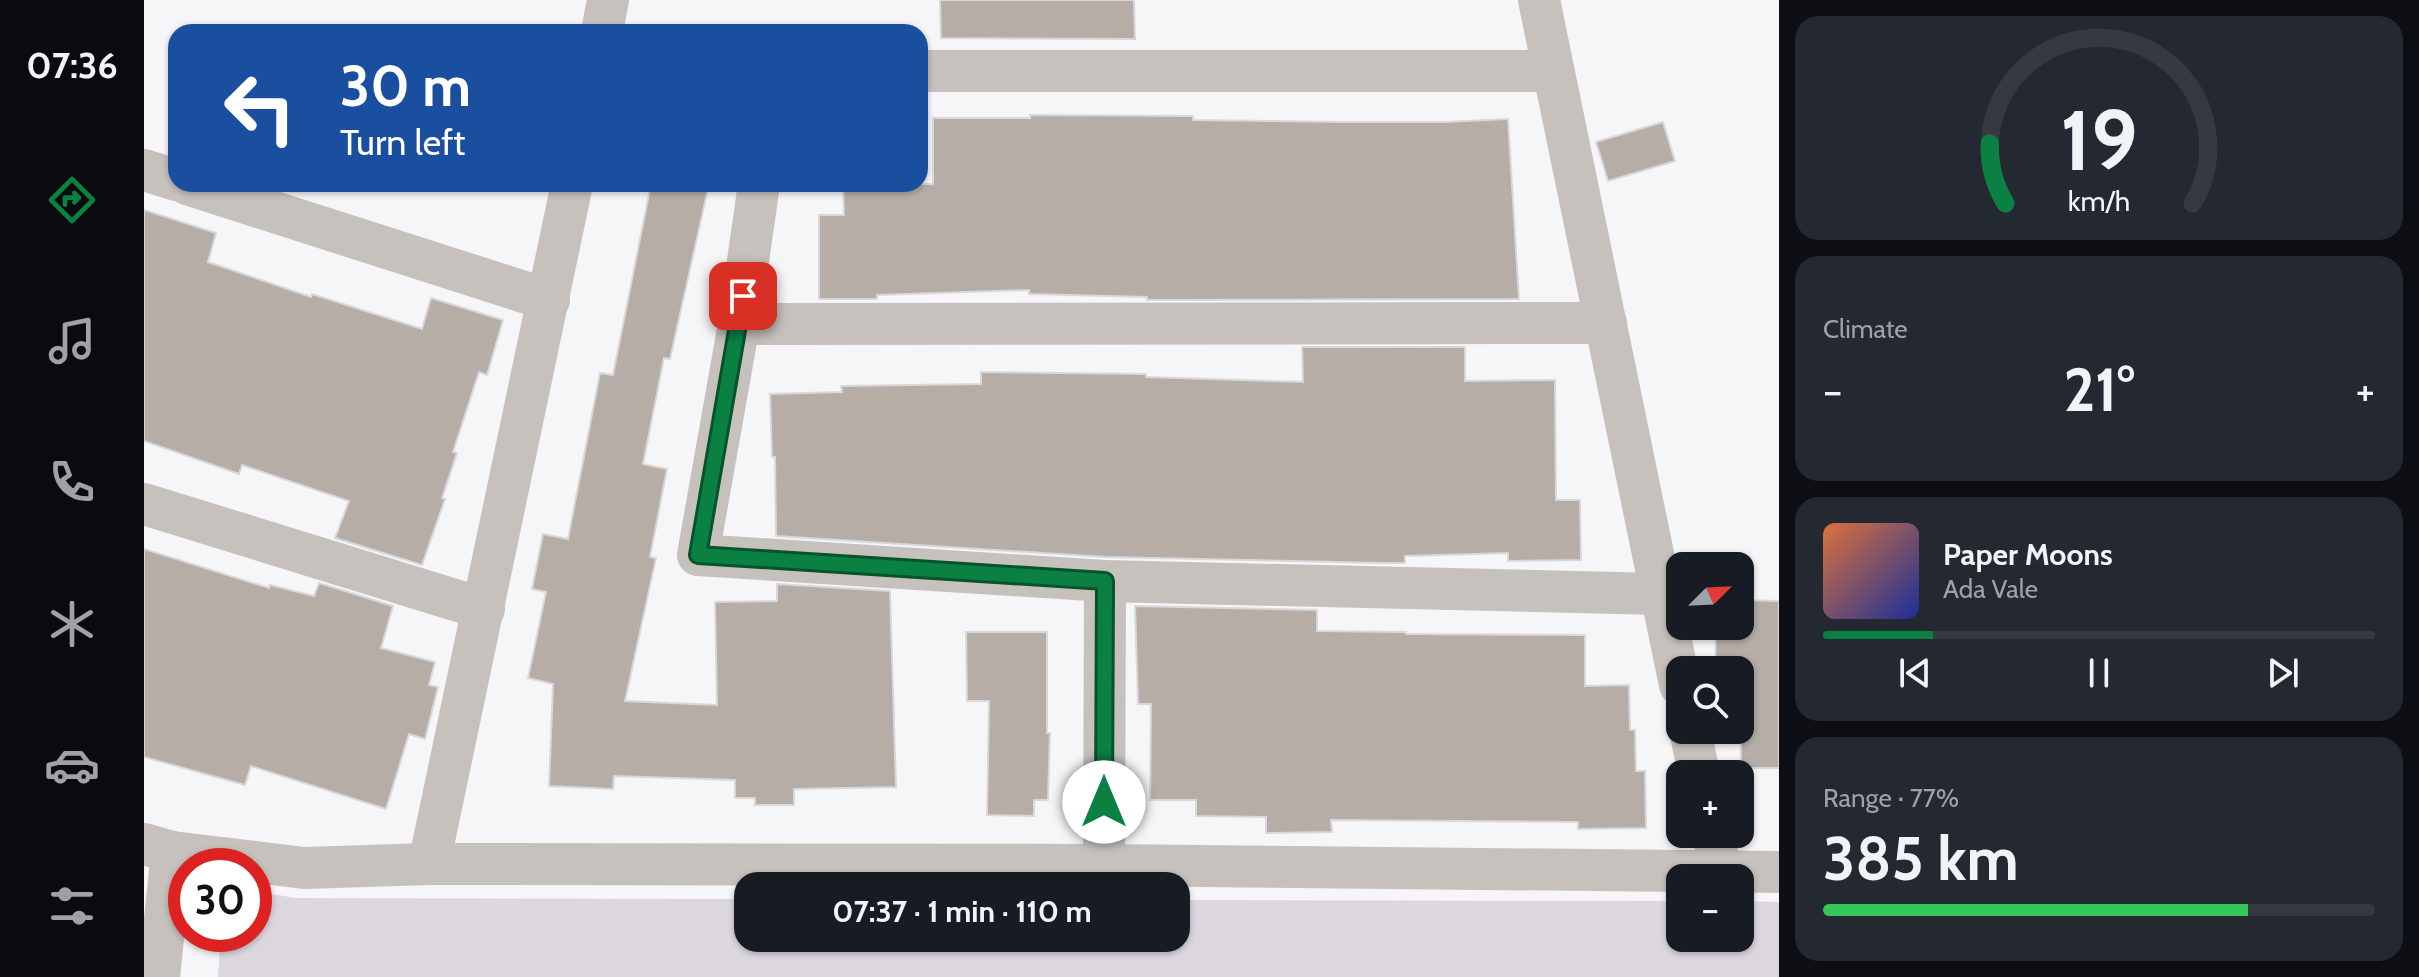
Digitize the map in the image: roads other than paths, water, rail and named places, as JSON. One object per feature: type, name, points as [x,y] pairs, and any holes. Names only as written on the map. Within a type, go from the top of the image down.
[{"type":"street","points":[[604,24],[608,0]]},
{"type":"street","points":[[1539,0],[1674,656]]},
{"type":"street","points":[[928,71],[1553,71]]},
{"type":"street","points":[[144,170],[168,178]]},
{"type":"street","points":[[212,192],[549,300]]},
{"type":"street","points":[[429,864],[570,192]]},
{"type":"street","points":[[758,192],[739,324],[698,555],[1105,581],[1660,594]]},
{"type":"street","points":[[739,324],[1606,323]]},
{"type":"street","points":[[144,504],[484,609]]},
{"type":"street","points":[[1104,865],[1105,581]]},
{"type":"street","points":[[159,977],[158,848],[304,868],[429,864],[1104,865],[1717,853],[1779,872]]}]
